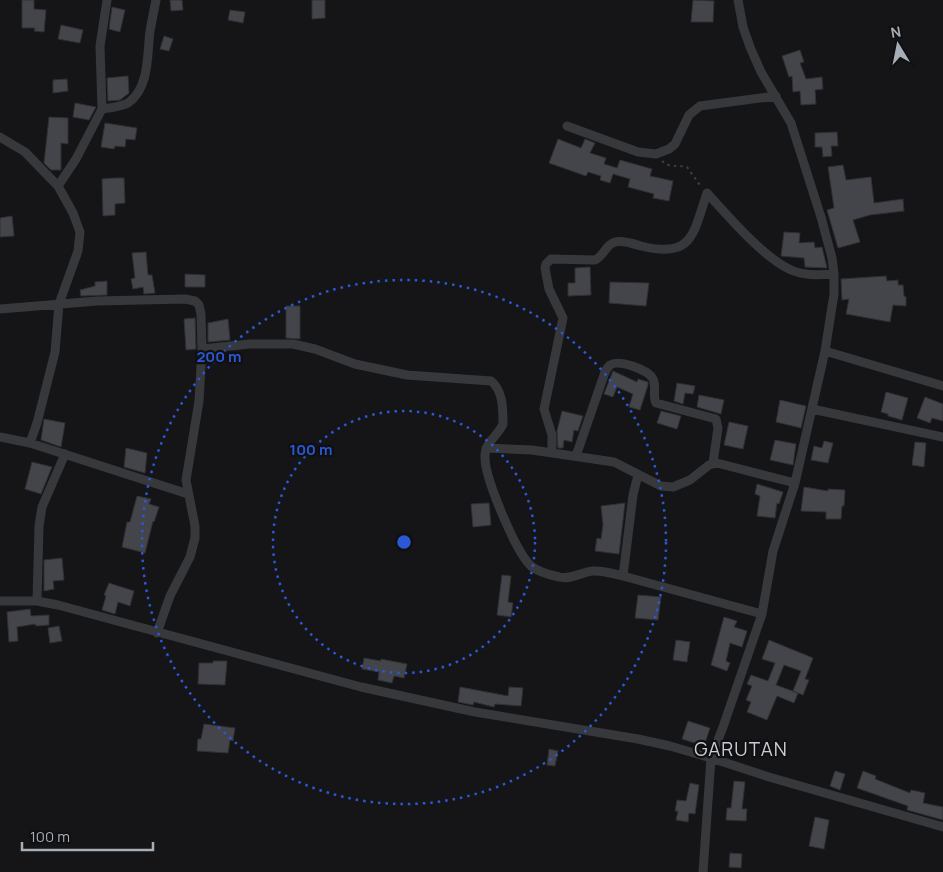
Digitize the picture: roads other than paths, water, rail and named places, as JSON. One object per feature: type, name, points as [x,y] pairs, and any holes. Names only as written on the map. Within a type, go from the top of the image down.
[{"type":"street","points":[[58,186],[76,159],[102,109],[100,46],[107,0]]},
{"type":"street","points":[[102,109],[112,108],[128,102],[135,96],[141,85],[146,74],[150,30],[156,0]]},
{"type":"street","points":[[703,872],[711,758],[762,614],[773,551],[795,483],[825,352],[834,294],[832,258],[801,152],[791,123],[761,72],[750,47],[743,27],[738,0]]},
{"type":"street","points":[[567,126],[638,152],[656,154],[669,149],[675,144],[689,115],[700,106],[776,96]]},
{"type":"street","points":[[0,137],[26,152],[58,186],[77,222],[80,239],[78,251],[59,304],[58,328],[53,361],[30,443]]},
{"type":"street","points":[[552,452],[552,435],[544,409],[563,318],[549,289],[545,268],[551,259],[594,260],[600,258],[608,247],[615,242],[658,250],[679,248],[689,240],[707,193],[771,258],[790,270],[810,275],[834,274]]},
{"type":"street","points":[[0,309],[97,301],[191,300],[199,305],[202,349],[200,401],[186,480],[195,526],[193,545],[184,571],[170,596],[157,633]]},
{"type":"street","points":[[202,349],[250,344],[293,344],[315,348],[355,364],[407,375],[491,381],[500,392],[504,424],[486,448],[484,456],[488,476],[503,515],[521,552],[530,565],[538,571],[562,578],[569,578],[592,571],[601,571],[762,614]]},
{"type":"street","points":[[825,352],[943,386]]},
{"type":"street","points":[[576,456],[604,375],[611,365],[617,363],[650,375],[654,383],[654,400],[656,403],[716,419],[718,428],[713,463]]},
{"type":"street","points":[[812,409],[943,437]]},
{"type":"street","points":[[0,437],[30,443],[188,494]]},
{"type":"street","points":[[486,448],[552,452],[614,462],[660,486],[673,487],[690,480],[713,463],[722,463],[795,483]]},
{"type":"street","points":[[37,602],[39,526],[42,507],[64,454]]},
{"type":"street","points":[[623,576],[632,502],[638,475]]},
{"type":"street","points":[[0,601],[37,602],[58,606],[361,687],[475,712],[670,746],[768,777],[943,827]]},
{"type":"district","name":"GARUTAN","points":[[741,749]]}]
